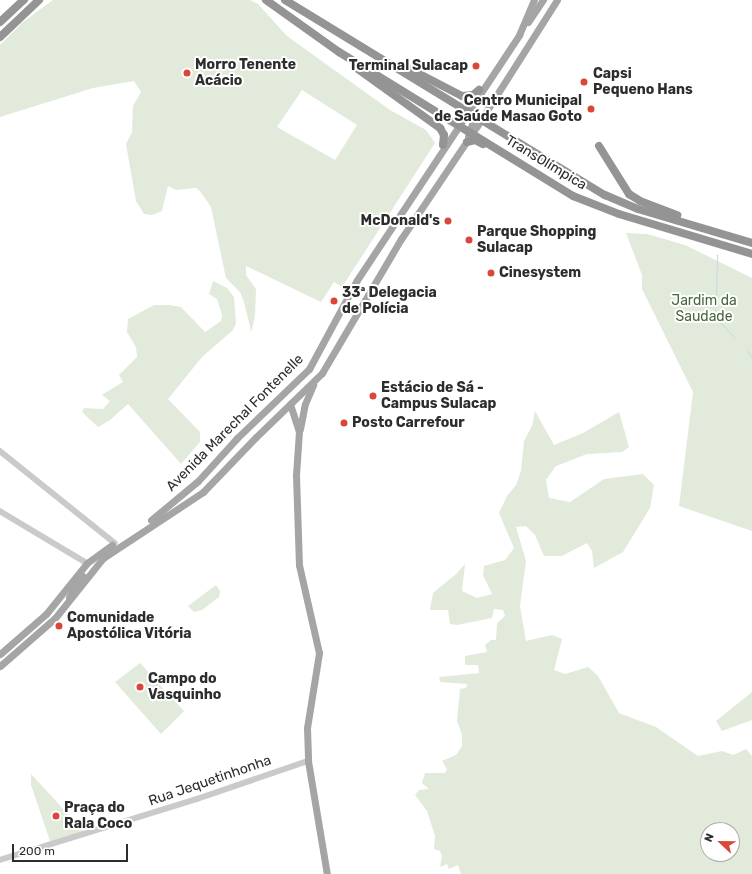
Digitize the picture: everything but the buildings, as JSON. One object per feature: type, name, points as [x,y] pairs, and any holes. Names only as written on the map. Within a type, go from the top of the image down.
[{"type":"highway","points":[[0,22],[24,0]]},
{"type":"highway","points":[[0,37],[40,0]]},
{"type":"highway","name":"TransOlímpica","points":[[266,0],[339,52],[448,119],[471,141],[553,183],[574,196],[618,214],[752,254]]},
{"type":"highway","name":"TransOlímpica","points":[[285,0],[605,195],[619,202],[752,244]]},
{"type":"highway","points":[[339,52],[356,68],[440,128],[444,136],[443,145]]},
{"type":"highway","points":[[372,52],[462,96],[480,94]]},
{"type":"highway","points":[[599,146],[624,188],[634,198],[734,235],[739,239]]},
{"type":"main road","points":[[519,35],[534,0]]},
{"type":"main road","points":[[434,168],[443,145],[480,94],[493,68],[500,63],[543,0]]},
{"type":"main road","name":"Avenida Marechal Fontenelle","points":[[0,666],[34,638],[68,602],[108,554],[208,488],[245,448],[316,381],[332,359],[352,319],[400,239],[471,141],[493,101],[557,0]]},
{"type":"main road","points":[[530,20],[545,18]]},
{"type":"main road","points":[[514,42],[520,50],[521,58]]},
{"type":"main road","points":[[480,94],[484,101],[493,101]]},
{"type":"main road","points":[[454,138],[471,141],[468,133],[480,94]]},
{"type":"main road","name":"Avenida Marechal Fontenelle","points":[[0,654],[46,614],[88,563],[159,514],[203,476],[237,438],[302,378],[316,359],[347,296],[454,138],[480,94]]},
{"type":"main road","points":[[299,431],[291,406],[292,395],[302,378]]},
{"type":"main road","points":[[316,381],[305,404],[299,431],[296,475],[299,565],[319,653],[307,728],[308,761],[327,874]]},
{"type":"main road","points":[[291,406],[299,408],[305,404]]},
{"type":"main road","points":[[237,438],[239,445],[245,448]]},
{"type":"main road","points":[[203,476],[208,480],[208,488]]},
{"type":"main road","points":[[68,602],[70,594],[86,570],[88,563]]},
{"type":"street","points":[[0,451],[115,543]]},
{"type":"street","points":[[0,511],[88,563]]},
{"type":"street","name":"Rua Jequetinhonha","points":[[0,860],[51,845],[308,761]]},
{"type":"green space","points":[[53,0],[250,0],[258,4],[287,36],[390,110],[426,130],[435,143],[342,287],[334,282],[321,302],[246,266],[246,275],[256,289],[255,316],[250,337],[251,331],[244,302],[240,292],[226,278],[211,207],[200,191],[196,188],[176,190],[168,186],[162,211],[152,215],[144,214],[136,201],[126,144],[132,132],[133,106],[141,92],[134,81],[93,88],[0,117],[0,45],[23,22]],"holes":[[[302,90],[357,125],[335,160],[277,127]]]},
{"type":"green space","name":"Jardim da Saudade","points":[[626,233],[647,234],[685,245],[752,278],[752,531],[679,506],[693,392],[642,289],[642,275]]},
{"type":"green space","points":[[213,281],[227,288],[234,297],[236,323],[233,330],[202,357],[168,399],[200,432],[200,442],[181,464],[128,404],[110,420],[98,427],[82,412],[84,408],[103,409],[110,401],[102,395],[123,382],[119,375],[137,357],[136,347],[127,332],[128,319],[154,305],[170,305],[181,307],[205,332],[221,321],[222,315],[217,299],[209,294]]},
{"type":"green space","points":[[535,411],[554,445],[583,433],[619,412],[629,447],[622,452],[587,454],[556,466],[546,480],[549,498],[570,502],[604,479],[643,474],[654,485],[650,508],[623,552],[594,568],[592,551],[587,543],[562,556],[544,556],[535,535],[526,526],[516,527],[526,561],[520,606],[526,641],[552,635],[562,639],[554,670],[565,674],[588,667],[598,676],[619,713],[656,727],[698,756],[722,751],[733,755],[746,749],[752,756],[752,874],[461,874],[458,865],[449,869],[447,864],[440,867],[442,856],[440,851],[434,849],[435,836],[427,811],[415,795],[419,790],[429,789],[422,783],[425,773],[445,773],[447,769],[442,761],[456,755],[462,746],[462,735],[457,721],[460,689],[466,688],[467,684],[440,682],[439,677],[479,673],[478,665],[465,665],[465,656],[487,652],[485,645],[491,640],[496,640],[497,623],[505,616],[503,610],[494,609],[492,618],[457,625],[450,624],[448,610],[430,610],[433,593],[456,574],[465,564],[462,591],[477,598],[492,594],[483,575],[484,566],[505,560],[514,548],[499,513],[507,496],[516,485],[521,471],[524,441],[532,426]]},
{"type":"green space","points":[[216,585],[220,591],[219,597],[202,610],[194,612],[188,606]]},
{"type":"green space","points":[[140,663],[184,711],[161,734],[115,682]]},
{"type":"green space","points":[[752,692],[752,720],[722,731],[716,721]]},
{"type":"green space","name":"Praça do Rala Coco","points":[[31,774],[84,832],[51,844],[31,785]]},
{"type":"waterway","points":[[716,299],[717,254]]},
{"type":"waterway","points":[[715,308],[717,319],[735,338]]},
{"type":"waterway","points":[[747,351],[752,357]]},
{"type":"place","name":"Terminal Sulacap","points":[[476,66]]},
{"type":"place","name":"Morro Tenente Acácio","points":[[187,73]]},
{"type":"place","name":"Capsi Pequeno Hans","points":[[584,82]]},
{"type":"place","name":"Centro Municipal de Saúde Masao Goto","points":[[591,109]]},
{"type":"place","name":"McDonald's","points":[[448,221]]},
{"type":"place","name":"Parque Shopping Sulacap","points":[[469,240]]},
{"type":"place","name":"Cinesystem","points":[[491,273]]},
{"type":"place","name":"33ª Delegacia de Polícia","points":[[334,301]]},
{"type":"place","name":"Estácio de Sá - Campus Sulacap","points":[[373,396]]},
{"type":"place","name":"Posto Carrefour","points":[[344,423]]},
{"type":"place","name":"Comunidade Apostólica Vitória","points":[[59,626]]},
{"type":"place","name":"Campo do Vasquinho","points":[[140,687]]},
{"type":"place","name":"Praça do Rala Coco","points":[[56,816]]}]
